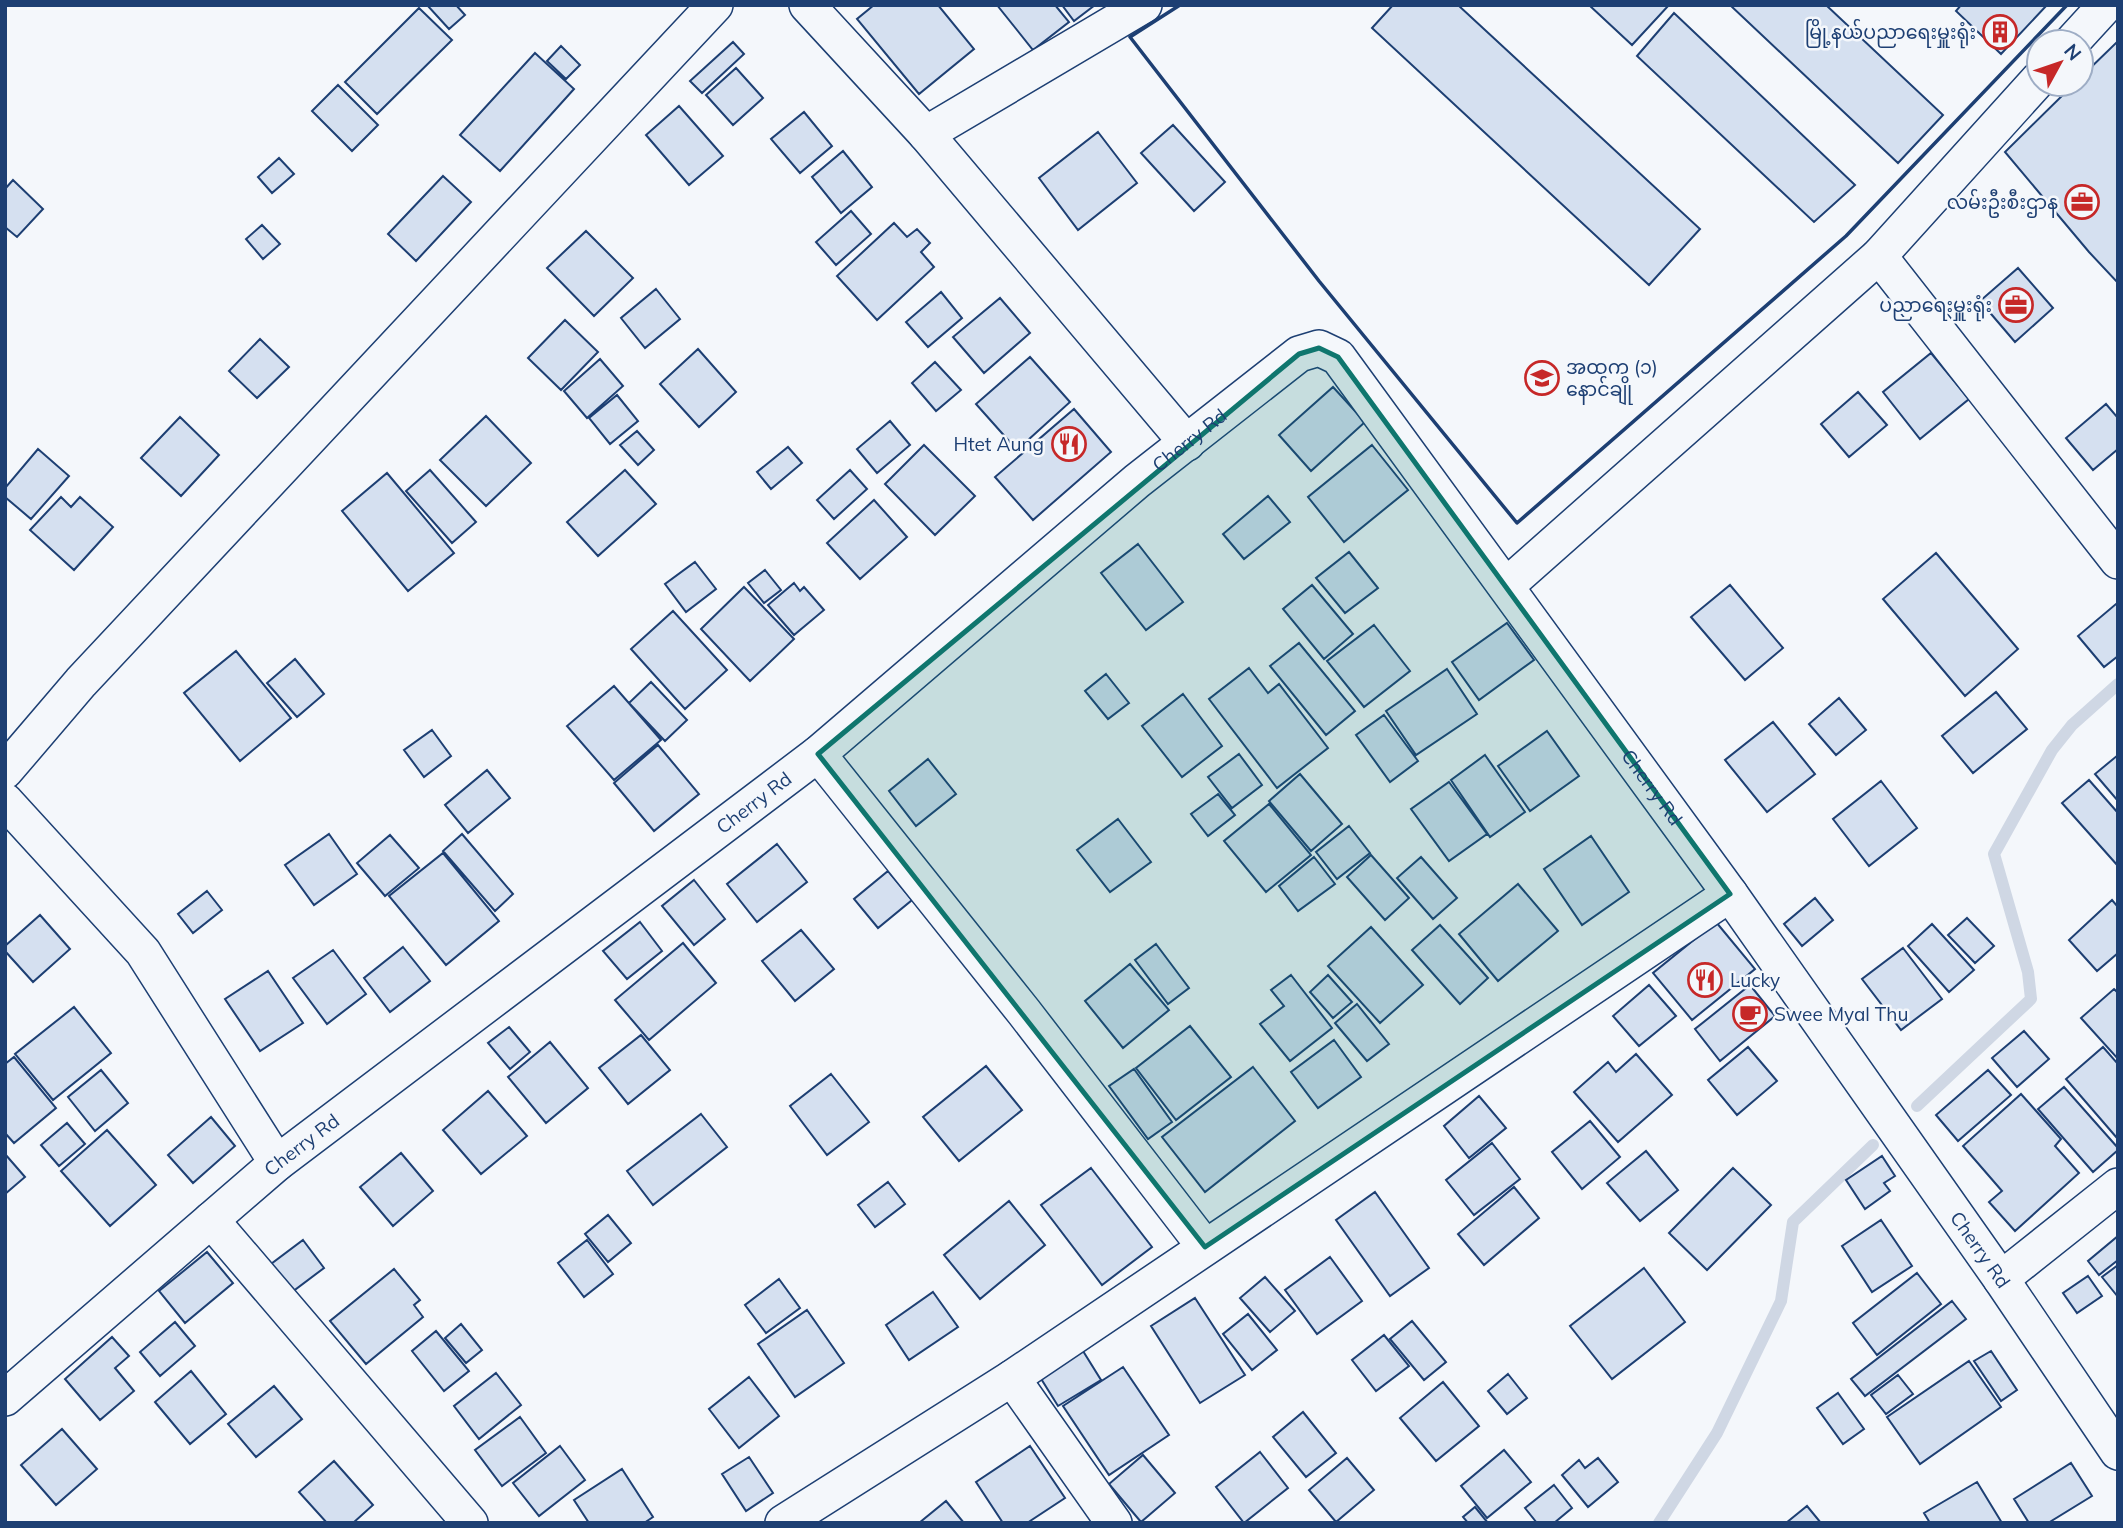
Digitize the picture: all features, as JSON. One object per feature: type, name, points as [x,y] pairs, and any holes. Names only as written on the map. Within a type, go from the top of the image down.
[{"type":"street","points":[[5,771],[81,682],[715,5]]},
{"type":"street","points":[[807,5],[926,134],[1187,443]]},
{"type":"street","points":[[926,134],[1144,5]]},
{"type":"street","points":[[2085,28],[2106,5]]},
{"type":"street","points":[[1506,586],[1879,256],[2025,94]]},
{"type":"street","points":[[1879,256],[2118,561]]},
{"type":"street","name":"Cherry Rd","points":[[5,1398],[277,1163],[818,754],[1137,481],[1299,354],[1319,348],[1339,357],[1730,894],[2001,1279],[2118,1452]]},
{"type":"street","points":[[818,754],[1024,1012],[1205,1247]]},
{"type":"street","points":[[5,800],[143,952],[277,1163]]},
{"type":"street","points":[[783,1523],[1012,1378],[1730,894]]},
{"type":"street","points":[[2001,1279],[2118,1186]]},
{"type":"street","points":[[211,1220],[470,1523]]},
{"type":"street","points":[[1012,1378],[1114,1523]]},
{"type":"highlighted area","points":[[1319,348],[1338,357],[1730,894],[1205,1247],[818,754],[1299,354]]},
{"type":"building","points":[[427,5],[456,5],[465,15],[449,29]]},
{"type":"building","points":[[874,5],[938,5],[974,49],[919,94],[857,19]]},
{"type":"building","points":[[997,5],[1055,5],[1069,22],[1033,50]]},
{"type":"building","points":[[1062,5],[1095,5],[1074,21]]},
{"type":"building","points":[[1393,5],[1458,5],[1700,229],[1649,285],[1372,28]]},
{"type":"building","points":[[1589,5],[1669,5],[1632,45]]},
{"type":"building","points":[[1730,5],[1826,5],[1943,115],[1898,163]]},
{"type":"building","name":"မြို့နယ်ပညာရေးမှူးရုံး","points":[[1961,5],[2047,5],[2001,54],[1956,11]]},
{"type":"building","points":[[419,8],[452,40],[377,114],[345,82]]},
{"type":"building","points":[[1674,13],[1855,185],[1814,222],[1637,56]]},
{"type":"building","name":"လမ်းဦးစီးဌာန","points":[[2118,41],[2118,283],[2005,152],[2060,98],[2095,98],[2095,63]]},
{"type":"building","points":[[733,42],[744,54],[702,93],[690,81]]},
{"type":"building","points":[[561,46],[580,65],[566,79],[547,61]]},
{"type":"building","points":[[535,53],[574,89],[500,171],[460,135]]},
{"type":"building","points":[[736,68],[763,98],[733,125],[706,95]]},
{"type":"building","points":[[338,85],[378,125],[352,151],[312,111]]},
{"type":"building","points":[[679,106],[723,156],[689,185],[646,135]]},
{"type":"building","points":[[804,112],[832,146],[800,173],[771,139]]},
{"type":"building","points":[[1173,125],[1225,182],[1194,211],[1141,153]]},
{"type":"building","points":[[1098,132],[1137,183],[1078,230],[1039,178]]},
{"type":"building","points":[[843,151],[872,187],[841,213],[812,177]]},
{"type":"building","points":[[279,158],[294,174],[272,193],[258,177]]},
{"type":"building","points":[[443,176],[471,202],[416,261],[388,234]]},
{"type":"building","points":[[13,180],[43,209],[17,237],[5,227],[5,189]]},
{"type":"building","points":[[851,211],[871,234],[836,265],[816,242]]},
{"type":"building","points":[[894,223],[907,237],[917,229],[930,243],[921,252],[934,267],[877,320],[837,276]]},
{"type":"building","points":[[262,225],[280,244],[263,259],[246,239]]},
{"type":"building","points":[[586,231],[633,278],[594,316],[547,268]]},
{"type":"building","name":"ပညာရေးမှူးရုံး","points":[[2018,268],[2053,308],[2015,342],[1980,301]]},
{"type":"building","points":[[656,289],[680,319],[645,348],[621,318]]},
{"type":"building","points":[[941,292],[962,318],[928,347],[906,322]]},
{"type":"building","points":[[1000,298],[1030,333],[984,373],[953,337]]},
{"type":"building","points":[[565,320],[598,352],[561,390],[528,358]]},
{"type":"building","points":[[260,339],[289,367],[257,398],[229,371]]},
{"type":"building","points":[[698,349],[736,392],[699,427],[660,384]]},
{"type":"building","points":[[1931,353],[1969,399],[1920,439],[1883,392]]},
{"type":"building","points":[[1030,357],[1070,402],[1017,450],[976,404]]},
{"type":"building","points":[[600,359],[623,386],[587,418],[564,391]]},
{"type":"building","points":[[935,362],[961,390],[936,411],[912,383]]},
{"type":"building","points":[[1333,387],[1365,422],[1311,471],[1279,435]]},
{"type":"building","points":[[1858,392],[1887,425],[1849,457],[1821,424]]},
{"type":"building","points":[[617,395],[638,421],[610,444],[589,418]]},
{"type":"building","points":[[2106,404],[2118,418],[2118,449],[2093,470],[2066,438]]},
{"type":"building","points":[[1074,409],[1111,452],[1033,520],[995,477]]},
{"type":"building","points":[[486,416],[531,463],[486,506],[440,460]]},
{"type":"building","points":[[180,417],[219,455],[181,496],[141,458]]},
{"type":"building","points":[[890,421],[910,445],[877,473],[857,449]]},
{"type":"building","points":[[637,431],[654,450],[638,465],[620,445]]},
{"type":"building","points":[[924,445],[975,496],[935,535],[885,484]]},
{"type":"building","points":[[1372,445],[1408,490],[1344,542],[1308,497]]},
{"type":"building","points":[[788,447],[802,463],[771,489],[757,472]]},
{"type":"building","points":[[38,449],[69,476],[31,519],[5,497],[5,488]]},
{"type":"building","points":[[430,470],[476,522],[452,543],[406,491]]},
{"type":"building","points":[[625,470],[656,504],[598,556],[567,522]]},
{"type":"building","points":[[850,470],[867,489],[834,519],[817,500]]},
{"type":"building","points":[[387,473],[454,553],[408,591],[342,511]]},
{"type":"building","points":[[1268,496],[1290,522],[1244,559],[1223,534]]},
{"type":"building","points":[[61,497],[71,507],[80,497],[113,527],[74,570],[30,530]]},
{"type":"building","points":[[874,500],[907,537],[860,579],[827,543]]},
{"type":"building","points":[[1138,544],[1183,602],[1146,630],[1101,573]]},
{"type":"building","points":[[1349,552],[1378,588],[1345,613],[1316,578]]},
{"type":"building","points":[[1936,553],[2018,649],[1965,696],[1883,599]]},
{"type":"building","points":[[695,562],[716,589],[686,612],[665,584]]},
{"type":"building","points":[[765,570],[781,590],[764,603],[748,583]]},
{"type":"building","points":[[794,583],[800,591],[804,587],[824,610],[794,635],[768,605]]},
{"type":"building","points":[[1312,585],[1353,634],[1324,659],[1283,609]]},
{"type":"building","points":[[1730,585],[1783,648],[1745,680],[1691,617]]},
{"type":"building","points":[[744,587],[794,639],[750,681],[701,629]]},
{"type":"building","points":[[2116,604],[2118,656],[2104,667],[2078,636]]},
{"type":"building","points":[[673,611],[727,670],[685,709],[631,649]]},
{"type":"building","points":[[1507,623],[1534,660],[1479,700],[1452,662]]},
{"type":"building","points":[[1374,625],[1410,671],[1364,707],[1327,661]]},
{"type":"building","points":[[1299,643],[1355,711],[1326,735],[1270,666]]},
{"type":"building","points":[[236,651],[291,718],[240,761],[184,693]]},
{"type":"building","points":[[295,659],[324,694],[297,717],[267,683]]},
{"type":"building","points":[[1249,668],[1268,693],[1279,684],[1328,748],[1277,788],[1209,699]]},
{"type":"building","points":[[1447,669],[1477,714],[1416,755],[1386,711]]},
{"type":"building","points":[[1106,674],[1129,703],[1108,719],[1085,691]]},
{"type":"building","points":[[651,682],[687,720],[665,741],[629,703]]},
{"type":"building","points":[[614,686],[661,740],[614,780],[567,726]]},
{"type":"building","points":[[1996,692],[2027,729],[1973,773],[1942,736]]},
{"type":"building","points":[[1183,694],[1222,746],[1182,777],[1142,726]]},
{"type":"building","points":[[1839,698],[1866,730],[1836,755],[1809,724]]},
{"type":"building","points":[[1384,715],[1418,761],[1390,782],[1356,735]]},
{"type":"building","points":[[1773,722],[1815,774],[1767,812],[1725,760]]},
{"type":"building","points":[[432,730],[451,756],[424,777],[404,750]]},
{"type":"building","points":[[1547,731],[1579,776],[1530,811],[1498,766]]},
{"type":"building","points":[[658,745],[699,794],[654,831],[614,783]]},
{"type":"building","points":[[1239,754],[1262,785],[1232,808],[1208,777]]},
{"type":"building","points":[[1485,755],[1525,812],[1490,837],[1451,780]]},
{"type":"building","points":[[2118,755],[2118,801],[2095,774]]},
{"type":"building","points":[[928,759],[956,794],[916,826],[889,791]]},
{"type":"building","points":[[487,770],[510,798],[468,833],[445,805]]},
{"type":"building","points":[[1300,774],[1342,824],[1311,851],[1269,801]]},
{"type":"building","points":[[2089,780],[2118,813],[2118,866],[2062,803]]},
{"type":"building","points":[[1881,781],[1917,828],[1869,866],[1833,819]]},
{"type":"building","points":[[1449,782],[1487,834],[1449,861],[1411,809]]},
{"type":"building","points":[[1218,794],[1235,815],[1208,836],[1191,814]]},
{"type":"building","points":[[1269,804],[1311,855],[1266,892],[1224,841]]},
{"type":"building","points":[[1118,819],[1151,862],[1110,892],[1077,850]]},
{"type":"building","points":[[1349,826],[1370,853],[1337,879],[1316,852]]},
{"type":"building","points":[[329,834],[357,874],[314,905],[285,865]]},
{"type":"building","points":[[462,834],[513,894],[495,911],[443,851]]},
{"type":"building","points":[[390,835],[419,868],[385,896],[357,863]]},
{"type":"building","points":[[1591,836],[1629,892],[1582,925],[1544,869]]},
{"type":"building","points":[[777,844],[807,882],[757,922],[727,884]]},
{"type":"building","points":[[443,853],[499,921],[446,965],[389,896]]},
{"type":"building","points":[[1371,855],[1409,898],[1385,920],[1347,877]]},
{"type":"building","points":[[1314,857],[1335,884],[1298,911],[1279,886]]},
{"type":"building","points":[[1421,857],[1457,898],[1433,919],[1397,878]]},
{"type":"building","points":[[888,871],[912,900],[878,928],[854,899]]},
{"type":"building","points":[[694,880],[725,919],[694,945],[662,906]]},
{"type":"building","points":[[1518,884],[1558,931],[1498,981],[1459,934]]},
{"type":"building","points":[[207,891],[222,910],[193,933],[178,914]]},
{"type":"building","points":[[1815,898],[1833,920],[1802,946],[1784,924]]},
{"type":"building","points":[[2112,900],[2118,907],[2118,953],[2097,971],[2069,940]]},
{"type":"building","points":[[40,915],[70,949],[33,982],[5,951],[5,946]]},
{"type":"building","points":[[1967,918],[1994,946],[1975,963],[1948,935]]},
{"type":"building","points":[[640,922],[662,951],[627,979],[603,951]]},
{"type":"building","points":[[1716,922],[1755,969],[1692,1020],[1653,973]]},
{"type":"building","points":[[1932,924],[1974,970],[1949,992],[1908,946]]},
{"type":"building","points":[[1440,925],[1488,978],[1460,1004],[1412,950]]},
{"type":"building","points":[[1371,927],[1423,985],[1380,1023],[1328,966]]},
{"type":"building","points":[[801,930],[834,969],[795,1001],[762,961]]},
{"type":"building","points":[[683,943],[716,983],[649,1040],[615,1000]]},
{"type":"building","points":[[1156,944],[1189,988],[1168,1004],[1135,960]]},
{"type":"building","points":[[403,947],[430,981],[390,1012],[364,978]]},
{"type":"building","points":[[1903,948],[1942,999],[1901,1030],[1862,979]]},
{"type":"building","points":[[333,950],[366,994],[327,1024],[293,978]]},
{"type":"building","points":[[1130,964],[1169,1010],[1123,1048],[1085,1001]]},
{"type":"building","points":[[268,971],[303,1023],[260,1051],[225,999]]},
{"type":"building","points":[[1291,975],[1332,1028],[1290,1061],[1260,1024],[1284,1006],[1271,990]]},
{"type":"building","points":[[1328,975],[1352,1002],[1333,1018],[1310,992]]},
{"type":"building","points":[[1649,985],[1676,1016],[1639,1046],[1613,1016]]},
{"type":"building","points":[[1750,985],[1775,1016],[1720,1061],[1695,1029]]},
{"type":"building","points":[[2114,989],[2118,993],[2118,1059],[2081,1018]]},
{"type":"building","points":[[1357,1004],[1389,1044],[1367,1061],[1335,1023]]},
{"type":"building","points":[[74,1007],[111,1053],[53,1100],[15,1054]]},
{"type":"building","points":[[1190,1026],[1231,1077],[1176,1120],[1136,1068]]},
{"type":"building","points":[[509,1027],[530,1052],[510,1069],[488,1043]]},
{"type":"building","points":[[2024,1031],[2049,1059],[2017,1087],[1992,1058]]},
{"type":"building","points":[[641,1035],[670,1070],[628,1104],[599,1068]]},
{"type":"building","points":[[1334,1040],[1361,1077],[1318,1108],[1291,1072]]},
{"type":"building","points":[[550,1042],[588,1088],[546,1123],[508,1077]]},
{"type":"building","points":[[1748,1047],[1777,1081],[1737,1115],[1708,1080]]},
{"type":"building","points":[[2103,1047],[2118,1064],[2117,1138],[2066,1079]]},
{"type":"building","points":[[1636,1054],[1672,1095],[1618,1142],[1574,1092],[1608,1062],[1616,1072]]},
{"type":"building","points":[[14,1057],[56,1108],[14,1143],[5,1133],[5,1064]]},
{"type":"building","points":[[986,1066],[1022,1110],[959,1161],[923,1117]]},
{"type":"building","points":[[1253,1067],[1295,1121],[1205,1192],[1162,1137]]},
{"type":"building","points":[[1134,1069],[1172,1122],[1148,1139],[1109,1086]]},
{"type":"building","points":[[101,1070],[128,1103],[95,1131],[68,1097]]},
{"type":"building","points":[[1988,1070],[2011,1095],[1958,1141],[1936,1115]]},
{"type":"building","points":[[831,1074],[869,1122],[827,1155],[790,1106]]},
{"type":"building","points":[[2064,1087],[2118,1148],[2093,1172],[2038,1109]]},
{"type":"building","points":[[488,1091],[527,1136],[481,1174],[443,1130]]},
{"type":"building","points":[[2021,1094],[2061,1139],[2055,1146],[2079,1173],[2015,1231],[1989,1202],[2002,1191],[1963,1146]]},
{"type":"building","points":[[1479,1096],[1506,1128],[1469,1158],[1444,1126]]},
{"type":"building","points":[[701,1114],[727,1147],[653,1205],[627,1171]]},
{"type":"building","points":[[211,1117],[235,1146],[193,1183],[168,1155]]},
{"type":"building","points":[[1590,1121],[1620,1157],[1582,1189],[1552,1152]]},
{"type":"building","points":[[67,1123],[85,1144],[59,1166],[41,1145]]},
{"type":"building","points":[[107,1130],[156,1185],[110,1226],[61,1171]]},
{"type":"building","points":[[1492,1143],[1520,1179],[1474,1215],[1446,1180]]},
{"type":"building","points":[[1646,1151],[1678,1190],[1640,1221],[1607,1183]]},
{"type":"building","points":[[401,1153],[433,1191],[393,1226],[360,1187]]},
{"type":"building","points":[[5,1154],[25,1177],[5,1194]]},
{"type":"building","points":[[1882,1156],[1895,1176],[1884,1183],[1890,1191],[1865,1209],[1846,1180]]},
{"type":"building","points":[[1091,1168],[1152,1247],[1102,1285],[1041,1205]]},
{"type":"building","points":[[1733,1168],[1771,1205],[1707,1270],[1669,1233]]},
{"type":"building","points":[[888,1182],[905,1204],[875,1227],[858,1205]]},
{"type":"building","points":[[1514,1187],[1539,1218],[1484,1265],[1458,1234]]},
{"type":"building","points":[[1375,1192],[1429,1268],[1390,1296],[1336,1220]]},
{"type":"building","points":[[1009,1201],[1045,1245],[980,1299],[944,1255]]},
{"type":"building","points":[[608,1215],[631,1243],[608,1262],[585,1234]]},
{"type":"building","points":[[1881,1220],[1912,1266],[1872,1292],[1842,1246]]},
{"type":"building","points":[[2118,1236],[2118,1260],[2099,1275],[2088,1261]]},
{"type":"building","points":[[303,1240],[324,1268],[292,1292],[271,1264]]},
{"type":"building","points":[[587,1240],[613,1274],[584,1297],[558,1263]]},
{"type":"building","points":[[207,1252],[233,1283],[185,1323],[159,1291]]},
{"type":"building","points":[[1330,1257],[1362,1301],[1317,1334],[1285,1290]]},
{"type":"building","points":[[2118,1265],[2118,1297],[2102,1277]]},
{"type":"building","points":[[1644,1268],[1685,1322],[1612,1379],[1570,1326]]},
{"type":"building","points":[[394,1269],[420,1300],[414,1305],[423,1317],[366,1364],[330,1321]]},
{"type":"building","points":[[1917,1273],[1941,1304],[1877,1355],[1853,1323]]},
{"type":"building","points":[[2088,1276],[2102,1296],[2077,1313],[2063,1293]]},
{"type":"building","points":[[1265,1277],[1295,1311],[1270,1332],[1240,1298]]},
{"type":"building","points":[[779,1279],[800,1308],[766,1333],[745,1305]]},
{"type":"building","points":[[933,1292],[958,1327],[909,1360],[886,1325]]},
{"type":"building","points":[[1195,1298],[1245,1375],[1200,1403],[1151,1326]]},
{"type":"building","points":[[1952,1301],[1966,1319],[1865,1396],[1851,1379]]},
{"type":"building","points":[[807,1310],[844,1363],[795,1397],[758,1344]]},
{"type":"building","points":[[1248,1314],[1277,1350],[1252,1370],[1223,1334]]},
{"type":"building","points":[[1412,1321],[1446,1362],[1424,1380],[1390,1339]]},
{"type":"building","points":[[175,1322],[195,1346],[160,1376],[140,1352]]},
{"type":"building","points":[[461,1324],[482,1350],[466,1363],[445,1338]]},
{"type":"building","points":[[436,1331],[469,1371],[444,1391],[412,1351]]},
{"type":"building","points":[[1384,1335],[1409,1366],[1376,1391],[1352,1360]]},
{"type":"building","points":[[112,1337],[129,1356],[115,1368],[134,1391],[100,1420],[65,1379]]},
{"type":"building","points":[[1083,1351],[1101,1380],[1058,1406],[1040,1377]]},
{"type":"building","points":[[1991,1351],[2017,1390],[2001,1401],[1974,1361]]},
{"type":"building","points":[[1969,1361],[2001,1407],[1920,1464],[1887,1417]]},
{"type":"building","points":[[1123,1367],[1169,1435],[1109,1475],[1063,1406]]},
{"type":"building","points":[[191,1371],[226,1414],[190,1444],[155,1402]]},
{"type":"building","points":[[496,1373],[521,1405],[479,1439],[454,1406]]},
{"type":"building","points":[[1508,1374],[1527,1398],[1507,1414],[1488,1391]]},
{"type":"building","points":[[1898,1375],[1913,1394],[1886,1414],[1871,1395]]},
{"type":"building","points":[[749,1377],[779,1416],[739,1448],[709,1409]]},
{"type":"building","points":[[1443,1382],[1479,1426],[1436,1461],[1400,1418]]},
{"type":"building","points":[[274,1386],[302,1419],[256,1457],[228,1424]]},
{"type":"building","points":[[1838,1393],[1864,1429],[1843,1444],[1817,1408]]},
{"type":"building","points":[[1303,1412],[1336,1453],[1306,1477],[1273,1437]]},
{"type":"building","points":[[520,1417],[546,1453],[502,1486],[475,1450]]},
{"type":"building","points":[[62,1429],[97,1469],[56,1505],[21,1465]]},
{"type":"building","points":[[560,1446],[585,1480],[539,1516],[513,1483]]},
{"type":"building","points":[[1030,1446],[1065,1498],[1027,1523],[1003,1523],[976,1482]]},
{"type":"building","points":[[1504,1450],[1531,1482],[1487,1518],[1461,1486]]},
{"type":"building","points":[[1260,1452],[1288,1488],[1244,1523],[1216,1487]]},
{"type":"building","points":[[1143,1455],[1175,1493],[1141,1522],[1109,1484]]},
{"type":"building","points":[[749,1457],[773,1493],[746,1511],[722,1474]]},
{"type":"building","points":[[1347,1458],[1374,1490],[1336,1522],[1309,1490]]},
{"type":"building","points":[[1598,1458],[1618,1482],[1588,1507],[1562,1475],[1579,1460],[1585,1468]]},
{"type":"building","points":[[334,1461],[373,1505],[353,1523],[327,1523],[299,1492]]},
{"type":"building","points":[[2071,1463],[2092,1496],[2048,1523],[2029,1523],[2014,1499]]},
{"type":"building","points":[[622,1469],[653,1517],[644,1523],[589,1523],[574,1500]]},
{"type":"building","points":[[1977,1482],[2002,1523],[1930,1523],[1924,1513]]},
{"type":"building","points":[[1554,1485],[1572,1508],[1554,1523],[1537,1523],[1525,1508]]},
{"type":"building","points":[[946,1501],[964,1523],[919,1523]]},
{"type":"building","points":[[1807,1506],[1821,1523],[1786,1523]]},
{"type":"building","points":[[1475,1507],[1488,1523],[1468,1523],[1463,1517]]},
{"type":"waterway","points":[[1917,1106],[2031,999],[2028,972],[1994,854],[2052,750],[2072,725],[2118,684]]},
{"type":"waterway","points":[[1659,1523],[1717,1433],[1781,1301],[1793,1222],[1873,1145]]},
{"type":"wall","points":[[1180,5],[1130,37],[1319,281],[1517,523],[1846,236],[2067,5]]},
{"type":"place","name":"မြို့နယ်ပညာရေးမှူးရုံး","points":[[2000,32]]},
{"type":"place","name":"လမ်းဦးစီးဌာန","points":[[2082,202]]},
{"type":"place","name":"ပညာရေးမှူးရုံး","points":[[2016,305]]},
{"type":"place","name":"အထက (၁) နောင်ချို","points":[[1542,378]]},
{"type":"place","name":"Htet Aung","points":[[1069,444]]},
{"type":"place","name":"Lucky","points":[[1705,980]]},
{"type":"place","name":"Swee Myal Thu","points":[[1750,1014]]}]
